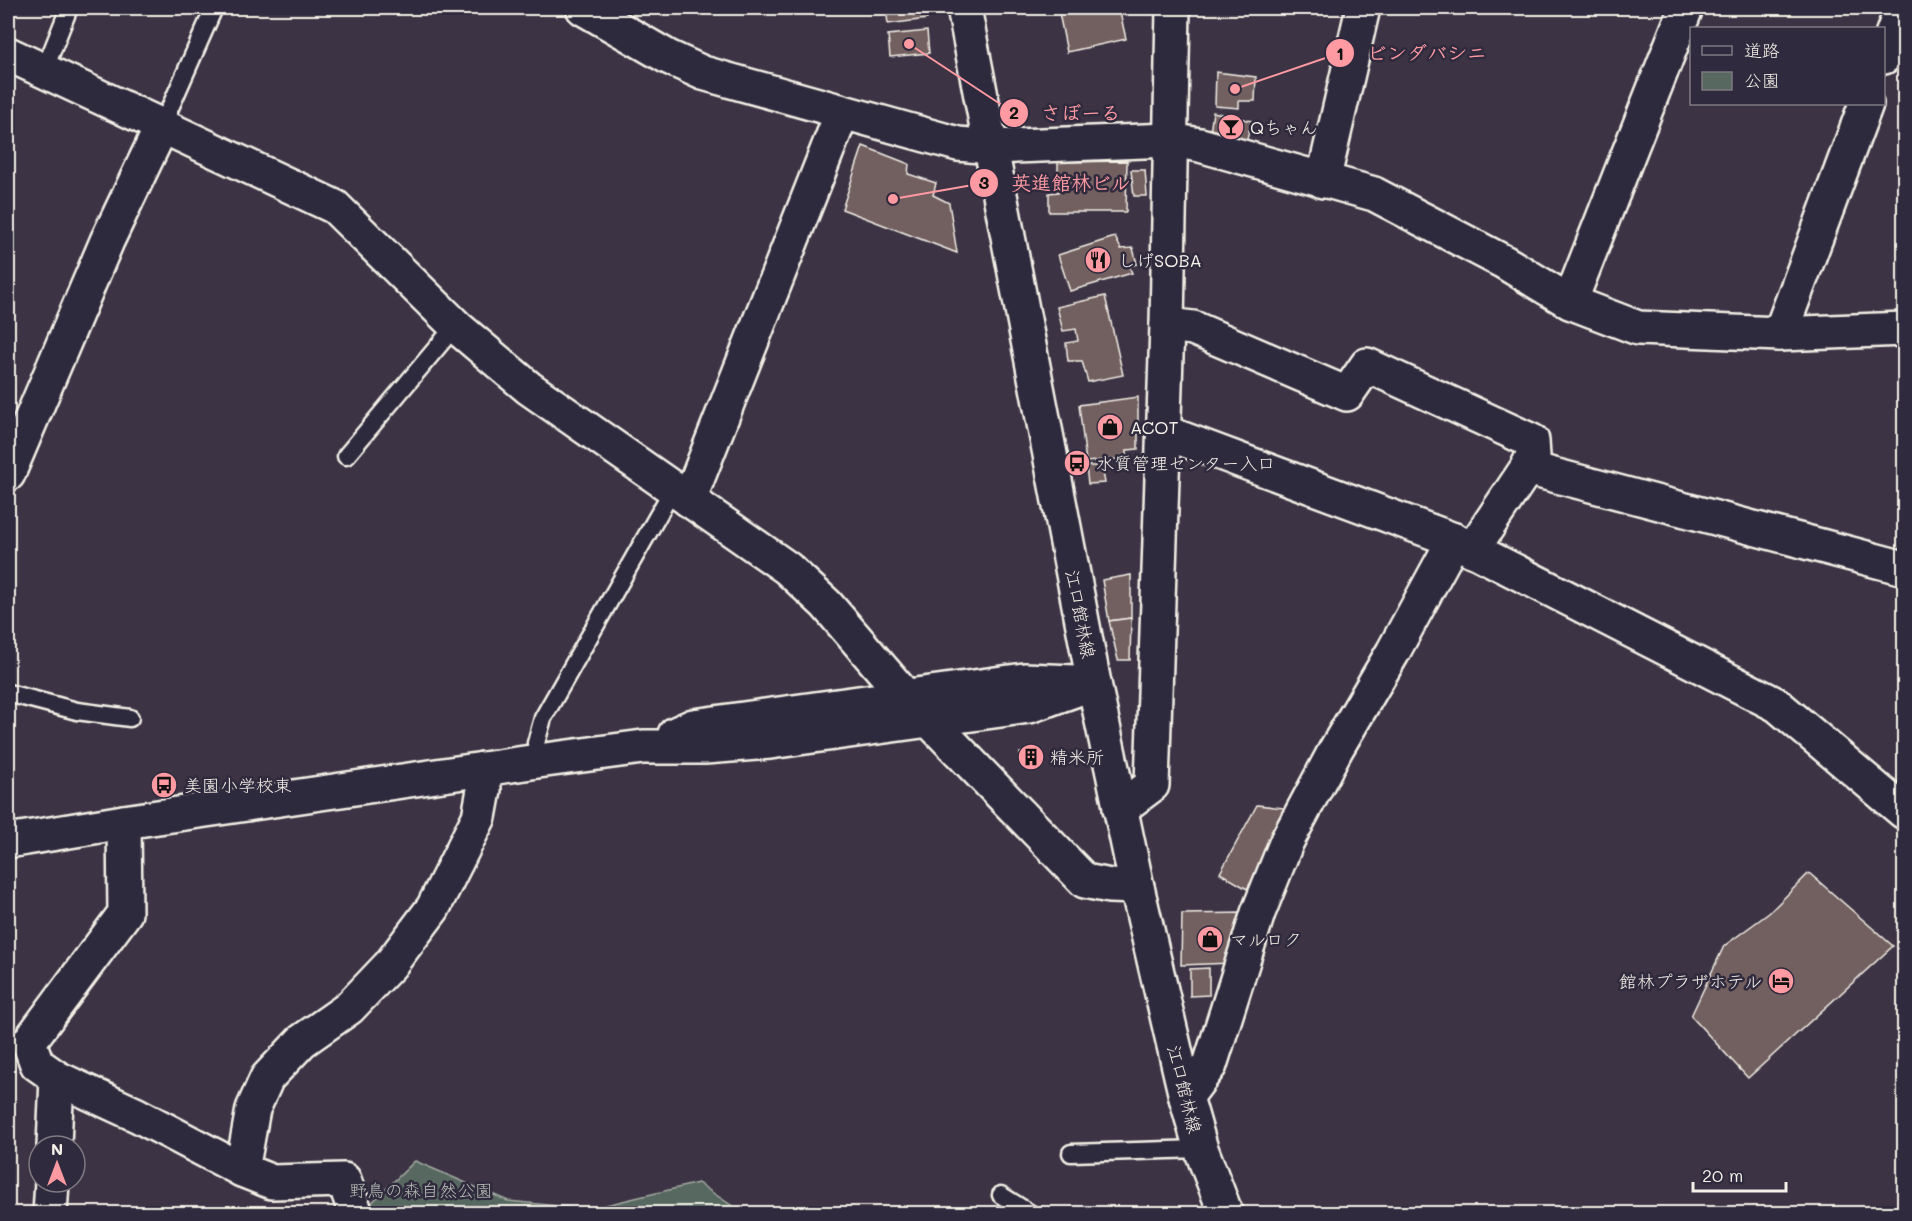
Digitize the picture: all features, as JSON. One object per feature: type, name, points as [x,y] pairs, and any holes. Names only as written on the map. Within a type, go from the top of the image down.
[{"type":"street","points":[[583,8],[668,57],[703,73],[958,144],[992,147],[1170,140],[1200,145],[1374,194],[1504,262],[1570,302],[1638,328],[1780,334],[1905,329]]},
{"type":"street","name":"江口館林線","points":[[964,8],[1094,683],[1137,887],[1186,1097],[1201,1149],[1226,1214]]},
{"type":"street","points":[[1120,808],[1152,785],[1167,325],[1173,8]]},
{"type":"street","points":[[1323,181],[1363,8]]},
{"type":"street","points":[[1570,302],[1686,8]]},
{"type":"street","points":[[1885,54],[1902,8]]},
{"type":"street","points":[[8,54],[335,207],[458,328],[529,388],[787,568],[826,604],[905,696]]},
{"type":"street","points":[[1780,334],[1866,105]]},
{"type":"street","points":[[681,495],[842,113]]},
{"type":"street","points":[[11,456],[107,241],[162,126]]},
{"type":"street","points":[[1167,325],[1193,328],[1347,394],[1367,365],[1532,441],[1533,456],[1527,468],[1463,545],[1394,652],[1336,749],[1287,841],[1258,913],[1210,1065],[1186,1097]]},
{"type":"street","points":[[1164,432],[1463,545],[1777,705],[1905,812]]},
{"type":"street","points":[[1527,468],[1905,568]]},
{"type":"street","points":[[643,747],[693,726],[1024,680],[1094,683]]},
{"type":"street","points":[[8,841],[124,822],[643,747],[705,747],[770,742],[1029,706],[1094,683]]},
{"type":"street","points":[[929,720],[1085,881],[1110,886],[1137,887]]},
{"type":"street","points":[[242,1170],[254,1109],[267,1078],[302,1041],[349,1008],[390,965],[433,908],[479,817],[484,789],[483,769]]},
{"type":"street","points":[[124,822],[125,913],[29,1042],[37,1064],[57,1078],[136,1115],[242,1170],[272,1182],[344,1180],[356,1214]]},
{"type":"street","points":[[55,1134],[57,1078]]},
{"type":"street","points":[[50,1214],[51,1194]]},
{"type":"lane","points":[[44,71],[69,8]]},
{"type":"lane","points":[[162,126],[214,8]]},
{"type":"lane","points":[[346,456],[445,338],[458,328]]},
{"type":"lane","points":[[538,761],[536,743],[543,718],[681,495]]},
{"type":"lane","points":[[8,693],[77,711],[130,718]]},
{"type":"lane","points":[[1071,1153],[1201,1149]]},
{"type":"lane","points":[[1001,1195],[1031,1214]]},
{"type":"green space","name":"野鳥の森自然公園","points":[[415,1161],[508,1201],[589,1209],[698,1183],[743,1213],[360,1214]]},
{"type":"building","points":[[886,8],[926,8],[927,19],[888,24]]},
{"type":"building","points":[[1058,8],[1119,8],[1126,39],[1067,52]]},
{"type":"building","points":[[927,31],[929,53],[890,57],[888,35]]},
{"type":"building","points":[[1216,72],[1256,77],[1255,101],[1239,101],[1239,108],[1215,106]]},
{"type":"building","name":"Qちゃん","points":[[1213,112],[1252,121],[1246,142],[1210,133]]},
{"type":"building","points":[[863,146],[909,164],[908,174],[936,183],[933,195],[949,203],[957,253],[842,209]]},
{"type":"building","points":[[1127,161],[1126,212],[1049,212],[1049,193],[1058,192],[1058,162]]},
{"type":"building","points":[[1131,170],[1145,170],[1147,196],[1134,196]]},
{"type":"building","name":"しげSOBA","points":[[1115,237],[1121,249],[1133,248],[1137,264],[1129,266],[1132,273],[1070,291],[1058,255]]},
{"type":"building","points":[[1105,296],[1123,375],[1088,382],[1082,361],[1068,361],[1066,343],[1078,341],[1076,329],[1063,331],[1057,307]]},
{"type":"building","name":"ACOT","points":[[1138,397],[1138,449],[1127,450],[1127,458],[1086,462],[1079,405]]},
{"type":"building","points":[[1086,466],[1102,466],[1105,483],[1088,484]]},
{"type":"building","points":[[1131,575],[1131,618],[1109,621],[1102,580]]},
{"type":"building","points":[[1131,618],[1130,660],[1118,660],[1109,621]]},
{"type":"building","name":"精米所","points":[[1041,751],[1043,762],[1021,763],[1020,753]]},
{"type":"building","points":[[1257,805],[1294,809],[1247,889],[1220,873]]},
{"type":"building","name":"館林プラザホテル","points":[[1809,873],[1893,946],[1748,1078],[1691,1016],[1724,946],[1769,913]]},
{"type":"building","name":"マルロク","points":[[1246,913],[1232,963],[1181,965],[1182,914]]},
{"type":"building","points":[[1209,968],[1209,995],[1190,996],[1190,969]]},
{"type":"place","name":"さぼーる","points":[[909,44]]},
{"type":"place","name":"ビンダバシニ","points":[[1235,89]]},
{"type":"place","name":"Qちゃん","points":[[1231,127]]},
{"type":"place","name":"英進館林ビル","points":[[893,199]]},
{"type":"place","name":"しげSOBA","points":[[1098,260]]},
{"type":"place","name":"ACOT","points":[[1110,427]]},
{"type":"place","name":"水質管理センター入口","points":[[1077,463]]},
{"type":"place","name":"精米所","points":[[1031,757]]},
{"type":"place","name":"美園小学校東","points":[[164,785]]},
{"type":"place","name":"マルロク","points":[[1210,939]]},
{"type":"place","name":"館林プラザホテル","points":[[1781,981]]}]
